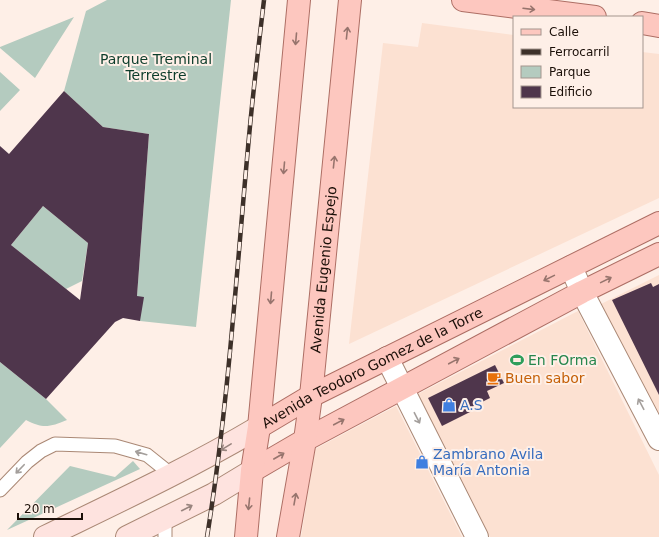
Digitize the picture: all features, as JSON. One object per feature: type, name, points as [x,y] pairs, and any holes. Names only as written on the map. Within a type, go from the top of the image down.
[{"type":"main road","points":[[246,537],[252,471],[259,427],[299,0]]},
{"type":"main road","name":"Avenida Eugenio Espejo","points":[[288,537],[311,396],[350,0]]},
{"type":"main road","points":[[463,0],[587,16]]},
{"type":"main road","points":[[643,23],[659,26]]},
{"type":"main road","name":"Avenida Teodoro Gomez de la Torre","points":[[45,537],[218,451],[311,396],[659,223]]},
{"type":"main road","points":[[127,537],[165,528],[214,494],[305,440],[582,292],[659,254]]},
{"type":"street","points":[[571,267],[582,292],[659,439]]},
{"type":"street","points":[[387,358],[477,537]]},
{"type":"lane","points":[[0,490],[27,462],[41,451],[55,444],[115,446],[147,455],[172,475]]},
{"type":"shaded area","points":[[422,23],[513,35],[513,108],[643,108],[643,52],[659,54],[659,198],[349,344],[383,43],[418,47]]},
{"type":"shaded area","points":[[659,275],[659,420],[599,305]]},
{"type":"shaded area","points":[[578,311],[659,475],[659,537],[490,537],[418,394]]},
{"type":"shaded area","points":[[396,406],[462,537],[301,537],[315,449]]},
{"type":"green space","name":"Parque Treminal Terrestre","points":[[107,0],[231,0],[196,327],[140,321],[137,296],[149,134],[103,127],[64,91],[86,11]]},
{"type":"green space","points":[[74,17],[35,78],[0,48],[0,47]]},
{"type":"green space","points":[[0,72],[20,90],[0,111]]},
{"type":"green space","points":[[43,206],[88,243],[82,281],[66,289],[11,245]]},
{"type":"green space","points":[[0,362],[46,399],[67,420],[56,424],[42,426],[26,420],[0,448]]},
{"type":"green space","points":[[133,461],[140,469],[7,530],[70,466],[115,477]]},
{"type":"building","points":[[64,91],[103,127],[149,134],[137,296],[144,297],[140,321],[123,318],[115,322],[46,399],[0,362],[0,146],[9,154]],"holes":[[[43,206],[88,243],[80,300],[11,245]]]},
{"type":"building","points":[[651,283],[653,287],[659,284],[659,395],[612,300]]},
{"type":"building","points":[[495,365],[504,383],[487,391],[490,398],[470,408],[472,411],[442,426],[428,398]]},
{"type":"railway","points":[[207,537],[215,486],[227,383],[250,126],[264,0]]},
{"type":"place","name":"En FOrma","points":[[517,360]]},
{"type":"place","name":"Buen sabor","points":[[494,378]]},
{"type":"place","name":"A.S","points":[[449,405]]},
{"type":"place","name":"Zambrano Avila María Antonia","points":[[422,462]]}]
